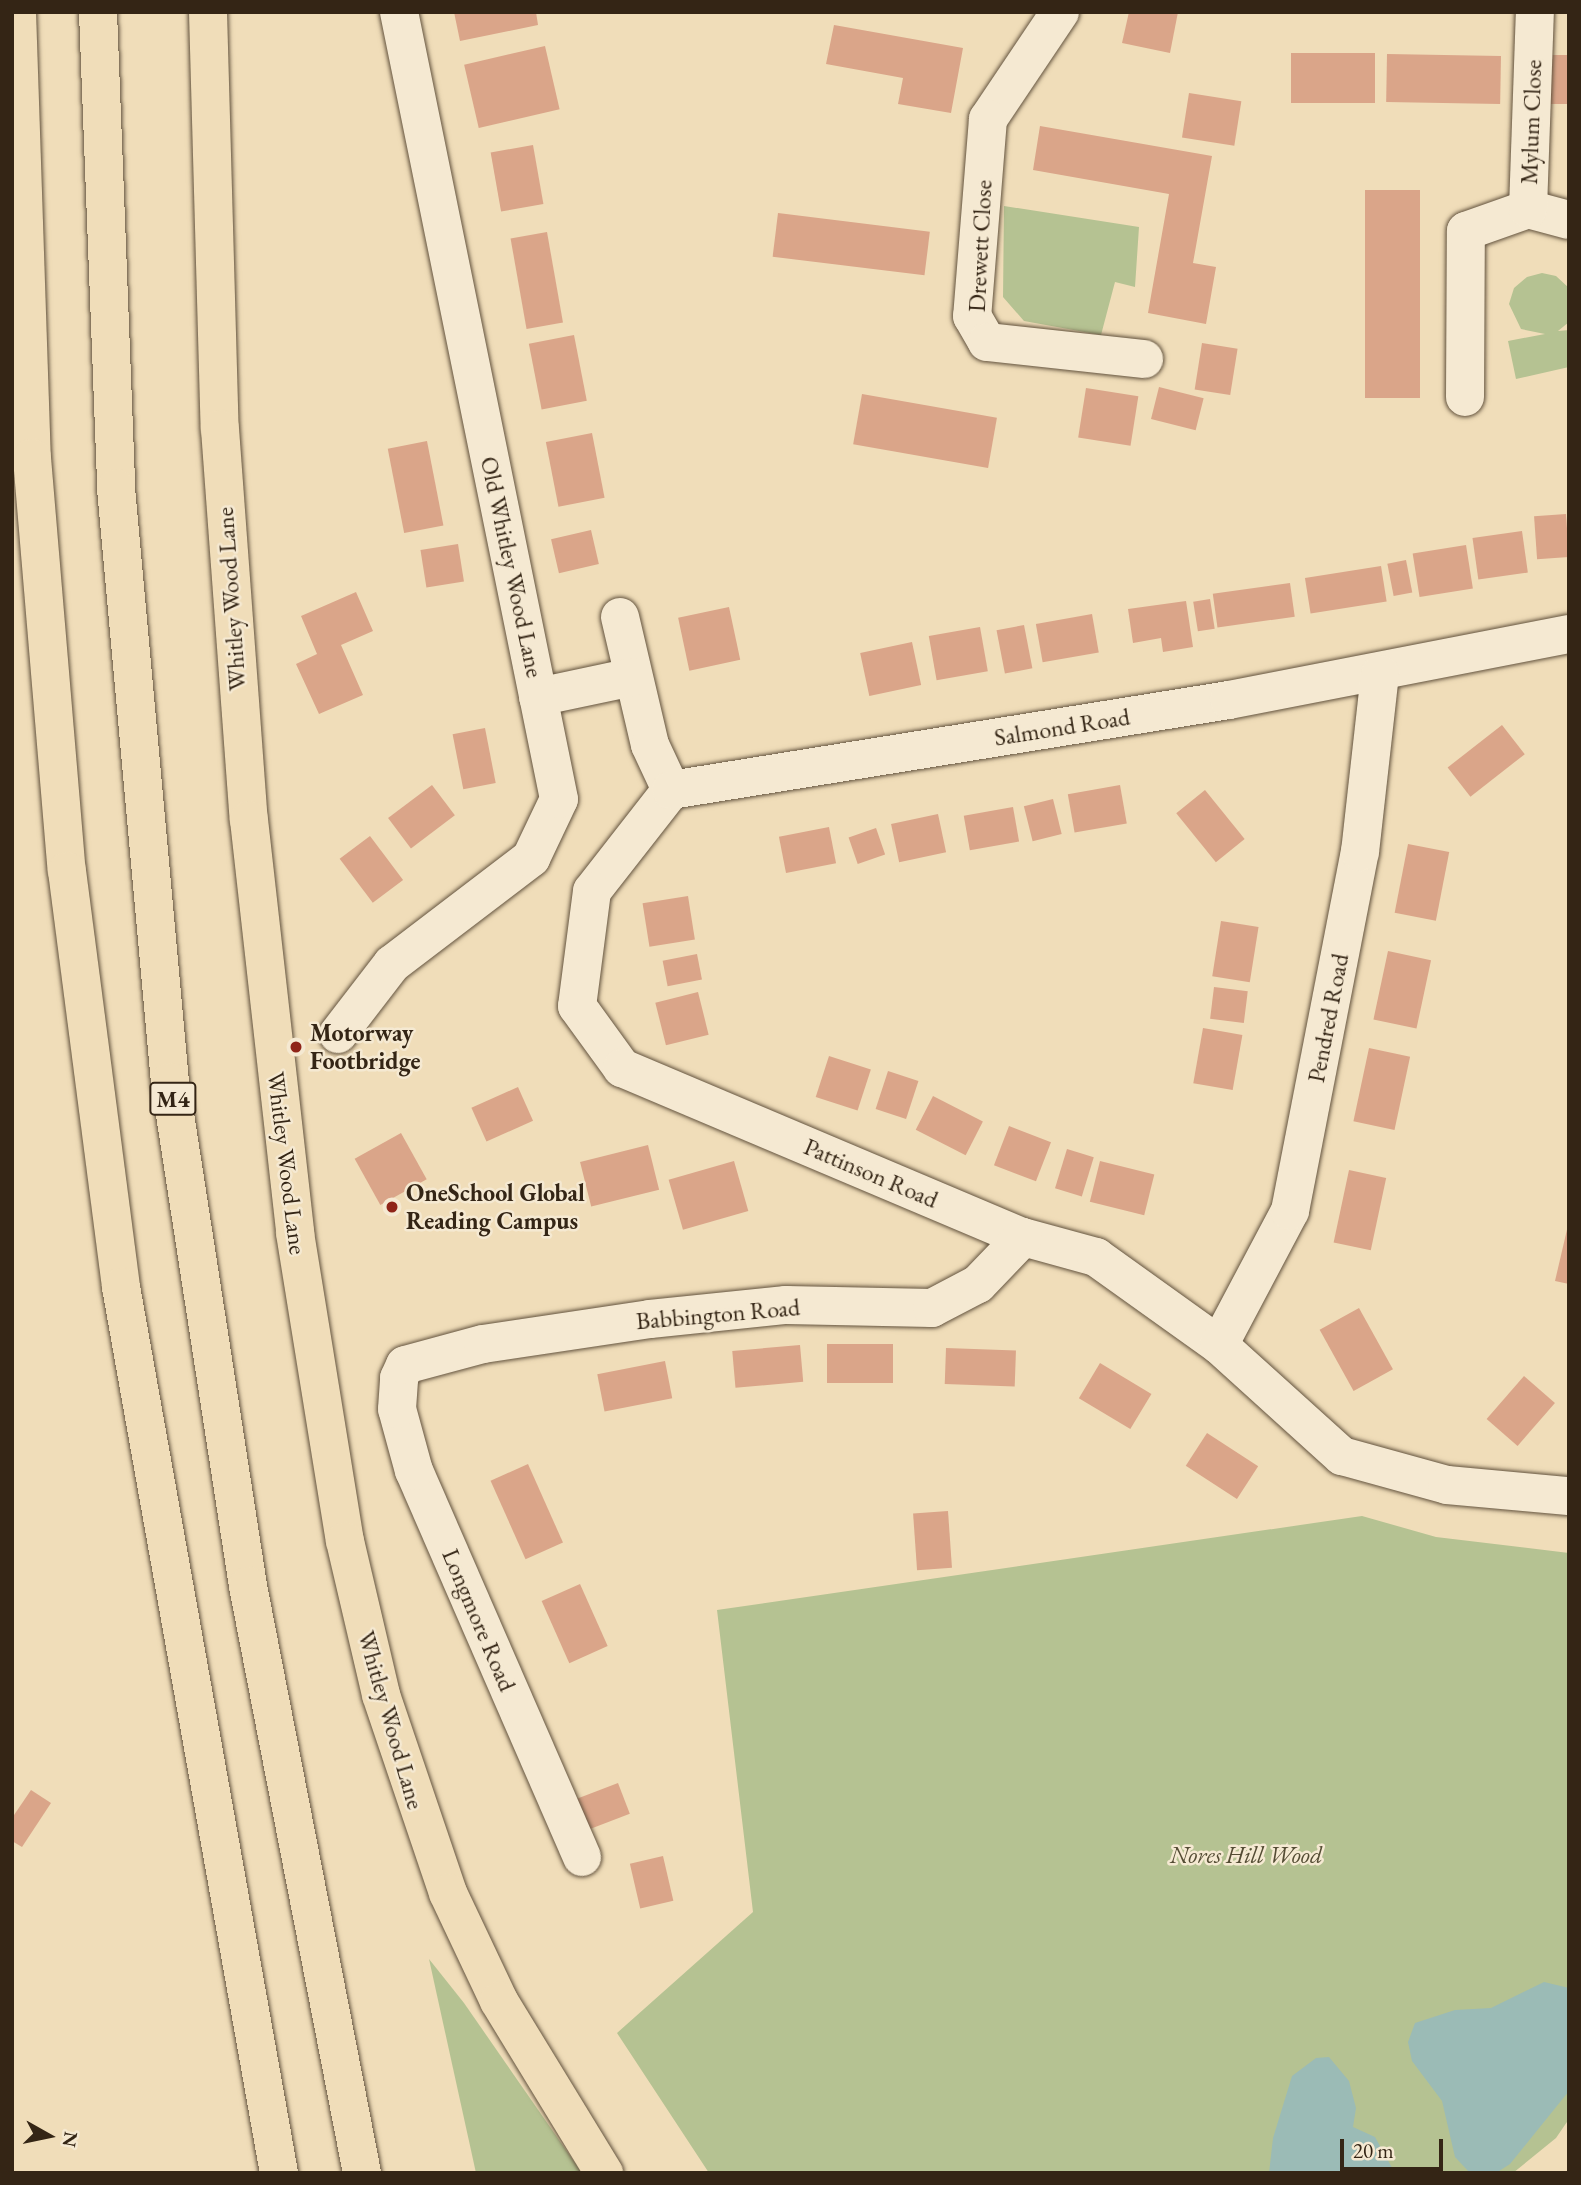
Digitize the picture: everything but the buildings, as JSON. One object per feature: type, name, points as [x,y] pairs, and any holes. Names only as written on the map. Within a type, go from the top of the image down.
[{"type":"main road","points":[[16,12],[32,458],[67,871],[121,1287],[279,2173]]},
{"type":"main road","name":"M4","points":[[98,12],[116,488],[170,1082],[248,1586],[362,2173]]},
{"type":"main road","name":"Whitley Wood Lane","points":[[208,12],[220,429],[249,820],[293,1220],[345,1541],[381,1695],[444,1883],[499,2001],[604,2173]]},
{"type":"street","name":"Old Whitley Wood Lane","points":[[338,1034],[392,964],[531,858],[559,799],[399,12]]},
{"type":"street","name":"Drewett Close","points":[[1060,12],[988,119],[972,316],[987,342],[1144,359]]},
{"type":"street","name":"Mylum Close","points":[[1465,397],[1466,231],[1528,209],[1535,12]]},
{"type":"street","points":[[1528,209],[1569,220]]},
{"type":"street","points":[[620,617],[650,745],[671,790]]},
{"type":"street","name":"Salmond Road","points":[[671,790],[1380,674],[1569,634]]},
{"type":"street","name":"Pendred Road","points":[[1219,1345],[1290,1211],[1360,852],[1380,674]]},
{"type":"street","points":[[538,697],[632,677]]},
{"type":"street","name":"Pattinson Road","points":[[671,790],[592,891],[577,1006],[622,1068],[1023,1237],[1096,1256],[1219,1345],[1342,1456],[1447,1485],[1569,1496]]},
{"type":"street","name":"Babbington Road","points":[[399,1378],[405,1365],[556,1331],[786,1305],[932,1308],[978,1284],[1023,1237]]},
{"type":"street","name":"Longmore Road","points":[[399,1378],[397,1409],[414,1471],[582,1857]]},
{"type":"green space","points":[[1004,206],[1139,227],[1135,287],[1115,282],[1101,335],[1024,321],[1003,297]]},
{"type":"green space","points":[[1542,273],[1556,276],[1569,288],[1569,322],[1558,331],[1569,330],[1569,367],[1516,379],[1508,341],[1545,334],[1521,329],[1509,304],[1514,288],[1527,277]]},
{"type":"green space","name":"Nores Hill Wood","points":[[1362,1516],[1436,1537],[1569,1553],[1569,2119],[1556,2138],[1513,2173],[709,2173],[617,2033],[753,1912],[717,1610]]},
{"type":"green space","points":[[429,1959],[464,2003],[582,2173],[476,2173]]},
{"type":"water","points":[[1544,1982],[1569,1988],[1569,2091],[1510,2164],[1496,2173],[1470,2173],[1455,2157],[1442,2101],[1412,2061],[1408,2042],[1415,2023],[1455,2010],[1491,2008]]},
{"type":"water","points":[[1329,2057],[1349,2081],[1356,2108],[1353,2127],[1375,2137],[1395,2173],[1269,2173],[1273,2138],[1292,2076],[1316,2058]]},
{"type":"place","name":"Motorway Footbridge","points":[[296,1047]]},
{"type":"place","name":"OneSchool Global Reading Campus","points":[[392,1207]]}]
